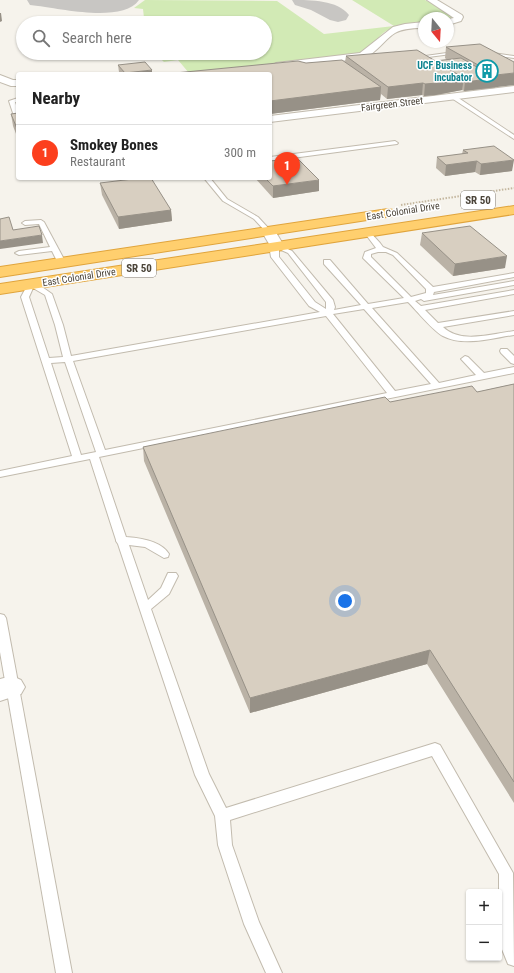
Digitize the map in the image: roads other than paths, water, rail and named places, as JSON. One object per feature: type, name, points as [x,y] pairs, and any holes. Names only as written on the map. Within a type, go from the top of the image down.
[{"type":"highway","name":"East Colonial Drive","points":[[0,289],[367,232],[510,208]]},
{"type":"highway","name":"East Colonial Drive","points":[[0,272],[403,211]]},
{"type":"street","points":[[431,0],[451,12]]},
{"type":"street","points":[[454,14],[459,17],[454,20]]},
{"type":"street","points":[[263,68],[362,56],[370,53],[388,33],[395,29],[418,26]]},
{"type":"street","points":[[0,78],[16,84]]},
{"type":"street","name":"Fairgreen Street","points":[[272,119],[514,89]]},
{"type":"street","points":[[269,232],[277,246]]},
{"type":"lane","points":[[406,58],[464,51]]},
{"type":"lane","points":[[483,52],[514,56]]},
{"type":"lane","points":[[495,54],[514,64]]},
{"type":"lane","points":[[452,96],[514,137]]},
{"type":"lane","points":[[16,100],[12,101],[16,113]]},
{"type":"lane","points":[[272,159],[395,143]]},
{"type":"lane","points":[[209,180],[225,200],[256,218],[269,232]]},
{"type":"lane","points":[[25,223],[41,222],[62,262]]},
{"type":"lane","points":[[367,232],[380,246],[380,250]]},
{"type":"lane","points":[[328,313],[331,307],[330,302],[292,255],[286,250],[277,246],[274,251],[275,258],[312,304],[328,313],[392,394]]},
{"type":"lane","points":[[19,253],[55,248]]},
{"type":"lane","points":[[431,292],[395,254],[389,251],[380,250],[367,253],[367,258],[445,334],[463,339],[482,338],[514,333]]},
{"type":"lane","points":[[326,262],[436,385]]},
{"type":"lane","points":[[413,304],[431,292],[514,275]]},
{"type":"lane","points":[[431,292],[514,279]]},
{"type":"lane","points":[[413,304],[514,283]]},
{"type":"lane","points":[[77,458],[25,297],[32,284],[48,294],[59,325],[62,345],[97,454],[121,541],[202,774],[222,816],[225,845],[252,924],[274,973]]},
{"type":"lane","points":[[413,304],[514,288]]},
{"type":"lane","points":[[45,361],[67,359],[366,306],[413,304],[514,292]]},
{"type":"lane","points":[[436,326],[514,313]]},
{"type":"lane","points":[[504,352],[514,361]]},
{"type":"lane","points":[[465,359],[482,376]]},
{"type":"lane","points":[[0,474],[514,370]]},
{"type":"lane","points":[[121,541],[140,541],[152,544],[164,554]]},
{"type":"lane","points":[[145,608],[162,596],[170,587],[172,576]]},
{"type":"lane","points":[[0,618],[6,688],[64,973]]},
{"type":"lane","points":[[222,816],[435,749],[506,873],[505,938],[514,958]]},
{"type":"place","name":"UCF Business incubator","points":[[487,71]]},
{"type":"place","name":"Smokey Bones","points":[[287,185]]}]
